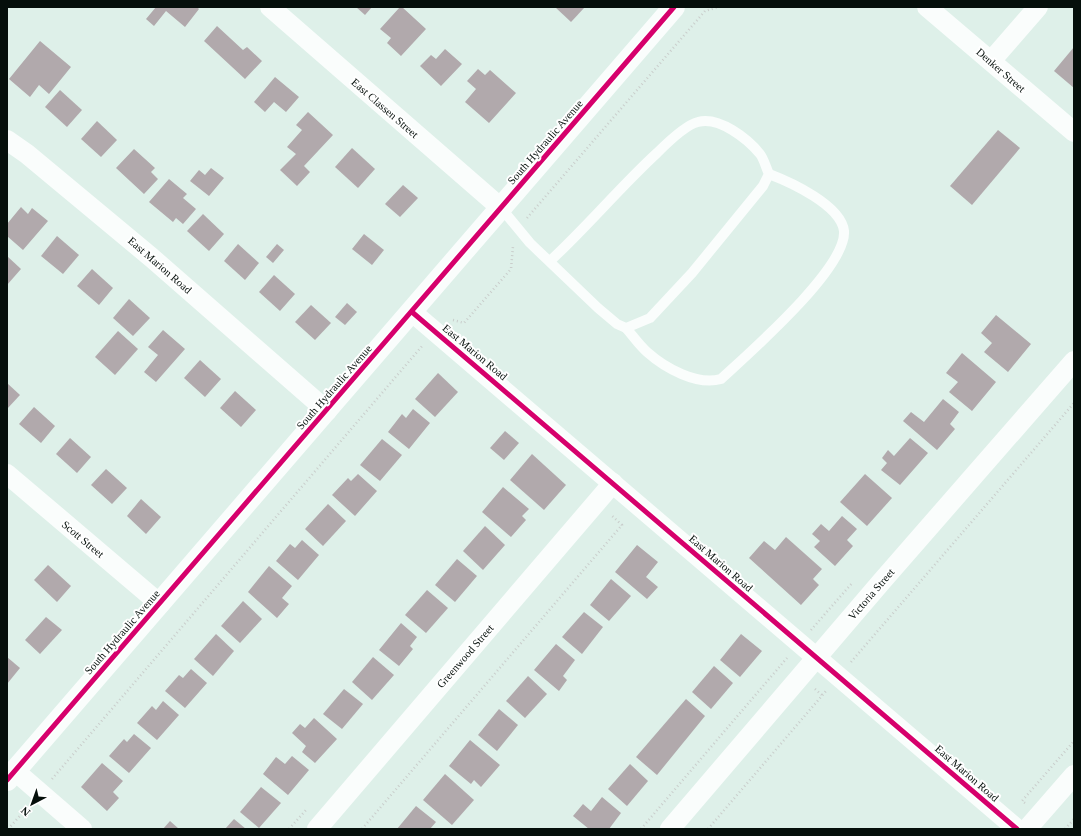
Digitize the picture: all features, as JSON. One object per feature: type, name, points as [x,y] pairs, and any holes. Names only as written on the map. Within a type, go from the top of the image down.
[{"type":"street","name":"East Classen Street","points":[[270,7],[500,208]]},
{"type":"street","name":"South Hydraulic Avenue","points":[[11,775],[327,411],[674,7]]},
{"type":"street","name":"Denker Street","points":[[927,7],[1074,132]]},
{"type":"street","points":[[991,61],[1038,7]]},
{"type":"street","name":"East Marion Road","points":[[7,140],[27,154],[152,258],[327,411]]},
{"type":"street","name":"East Marion Road","points":[[412,312],[1017,829]]},
{"type":"street","name":"Victoria Street","points":[[670,829],[1074,361]]},
{"type":"street","name":"Scott Street","points":[[7,474],[160,604]]},
{"type":"street","name":"Greenwood Street","points":[[317,829],[613,484]]},
{"type":"street","points":[[11,775],[40,793],[82,829]]},
{"type":"street","points":[[1027,829],[1074,775]]},
{"type":"lane","points":[[550,261],[570,243],[625,182],[675,136],[698,122],[722,123],[742,137],[761,155],[768,174],[763,186],[692,273],[661,307],[650,318],[626,328]]},
{"type":"lane","points":[[500,208],[520,231],[550,261],[598,308],[617,324],[626,328],[647,352],[666,365],[685,375],[704,381],[713,381],[722,379],[764,339],[824,276],[836,257],[843,242],[844,230],[838,218],[827,207],[796,185],[768,174]]},
{"type":"path","points":[[8,829],[435,332],[447,319],[464,323],[510,269],[514,244],[529,213],[705,11],[718,7]]},
{"type":"path","points":[[708,829],[1074,403]]},
{"type":"path","points":[[1065,829],[1074,819]]},
{"type":"building","points":[[156,7],[197,7],[199,9],[185,27],[166,11],[154,26],[146,19]]},
{"type":"building","points":[[356,7],[372,7],[365,15]]},
{"type":"building","points":[[400,7],[402,7],[426,29],[401,56],[387,43],[391,38],[380,29]]},
{"type":"building","points":[[555,7],[585,7],[571,22]]},
{"type":"building","points":[[217,26],[243,50],[247,47],[262,61],[245,79],[204,41]]},
{"type":"building","points":[[40,41],[71,67],[49,94],[39,85],[30,97],[9,79]]},
{"type":"building","points":[[1074,47],[1074,88],[1054,71]]},
{"type":"building","points":[[445,49],[462,64],[441,86],[420,66],[431,55],[436,59]]},
{"type":"building","points":[[478,69],[485,75],[490,70],[516,93],[489,123],[465,102],[476,89],[467,81]]},
{"type":"building","points":[[275,77],[299,97],[286,112],[274,102],[265,112],[254,102]]},
{"type":"building","points":[[60,90],[82,110],[67,127],[45,107]]},
{"type":"building","points":[[308,112],[333,135],[304,166],[310,172],[297,186],[280,170],[296,154],[287,147],[302,130],[296,125]]},
{"type":"building","points":[[97,121],[117,140],[101,157],[81,139]]},
{"type":"building","points":[[998,130],[1020,148],[972,205],[950,186]]},
{"type":"building","points":[[352,148],[375,169],[358,188],[335,167]]},
{"type":"building","points":[[134,149],[155,168],[151,172],[158,179],[144,194],[116,168]]},
{"type":"building","points":[[211,168],[224,178],[209,196],[190,181],[199,170],[205,175]]},
{"type":"building","points":[[169,179],[187,194],[183,198],[196,209],[183,224],[176,218],[173,222],[149,202]]},
{"type":"building","points":[[403,185],[418,198],[400,217],[385,204]]},
{"type":"building","points":[[21,207],[28,214],[32,208],[48,221],[23,250],[7,236],[7,224]]},
{"type":"building","points":[[203,214],[224,234],[209,251],[187,231]]},
{"type":"building","points":[[364,234],[384,250],[372,265],[352,249]]},
{"type":"building","points":[[57,236],[79,255],[63,274],[41,256]]},
{"type":"building","points":[[238,244],[259,263],[245,280],[224,261]]},
{"type":"building","points":[[277,244],[284,250],[273,263],[266,257]]},
{"type":"building","points":[[7,256],[21,269],[7,285]]},
{"type":"building","points":[[92,269],[113,288],[99,305],[77,286]]},
{"type":"building","points":[[274,275],[295,294],[280,311],[259,292]]},
{"type":"building","points":[[129,299],[150,318],[133,336],[113,318]]},
{"type":"building","points":[[347,303],[357,312],[345,325],[335,317]]},
{"type":"building","points":[[311,305],[331,323],[315,340],[295,322]]},
{"type":"building","points":[[996,315],[1031,344],[1008,372],[984,352],[992,343],[981,333]]},
{"type":"building","points":[[163,330],[185,349],[156,382],[144,372],[158,355],[148,347]]},
{"type":"building","points":[[118,331],[138,349],[115,375],[95,357]]},
{"type":"building","points":[[962,353],[996,382],[972,411],[949,392],[958,382],[946,373]]},
{"type":"building","points":[[200,360],[221,379],[205,397],[184,378]]},
{"type":"building","points":[[438,373],[458,392],[435,417],[415,399]]},
{"type":"building","points":[[7,383],[20,395],[7,409]]},
{"type":"building","points":[[235,391],[256,410],[241,427],[220,408]]},
{"type":"building","points":[[943,399],[959,412],[950,424],[955,429],[937,450],[903,421],[911,412],[924,422]]},
{"type":"building","points":[[34,407],[55,426],[41,443],[19,424]]},
{"type":"building","points":[[413,409],[430,423],[409,449],[388,432],[402,414],[406,418]]},
{"type":"building","points":[[505,431],[519,443],[504,460],[490,448]]},
{"type":"building","points":[[70,438],[91,457],[77,473],[56,454]]},
{"type":"building","points":[[910,438],[928,453],[900,485],[881,470],[887,463],[882,458],[888,450],[894,456]]},
{"type":"building","points":[[382,439],[402,455],[380,481],[360,465]]},
{"type":"building","points":[[532,454],[566,485],[544,510],[510,480]]},
{"type":"building","points":[[106,469],[127,488],[112,504],[91,485]]},
{"type":"building","points":[[358,474],[377,491],[355,516],[332,495],[348,478],[351,481]]},
{"type":"building","points":[[865,474],[892,498],[867,526],[840,502]]},
{"type":"building","points":[[503,487],[529,509],[522,516],[526,520],[511,537],[482,512]]},
{"type":"building","points":[[141,499],[161,517],[146,534],[127,516]]},
{"type":"building","points":[[328,504],[346,521],[323,546],[305,529]]},
{"type":"building","points":[[842,516],[857,529],[847,540],[853,546],[835,566],[814,547],[820,541],[812,534],[821,524],[829,531]]},
{"type":"building","points":[[485,526],[505,545],[483,570],[463,551]]},
{"type":"building","points":[[786,537],[822,569],[813,579],[819,585],[801,605],[749,558],[764,541],[775,550]]},
{"type":"building","points":[[302,540],[319,555],[298,580],[276,561],[290,544],[295,548]]},
{"type":"building","points":[[637,545],[658,562],[646,577],[658,587],[647,599],[615,572]]},
{"type":"building","points":[[457,559],[477,576],[455,602],[435,585]]},
{"type":"building","points":[[48,565],[71,586],[57,602],[34,580]]},
{"type":"building","points":[[269,566],[292,586],[282,598],[289,604],[277,618],[248,592]]},
{"type":"building","points":[[611,579],[631,596],[609,621],[590,605]]},
{"type":"building","points":[[427,590],[448,608],[426,633],[405,615]]},
{"type":"building","points":[[243,601],[262,619],[240,643],[221,626]]},
{"type":"building","points":[[584,612],[603,627],[582,654],[562,637]]},
{"type":"building","points":[[46,617],[62,630],[40,654],[25,640]]},
{"type":"building","points":[[401,623],[417,637],[410,646],[413,649],[399,666],[379,650]]},
{"type":"building","points":[[216,634],[234,651],[213,676],[194,659]]},
{"type":"building","points":[[741,634],[762,651],[740,677],[720,660]]},
{"type":"building","points":[[556,644],[575,660],[563,676],[567,680],[559,691],[534,670]]},
{"type":"building","points":[[7,657],[20,668],[7,684]]},
{"type":"building","points":[[373,657],[394,675],[372,700],[352,682]]},
{"type":"building","points":[[714,666],[733,683],[711,709],[692,692]]},
{"type":"building","points":[[191,669],[207,683],[185,708],[165,691],[179,675],[183,678]]},
{"type":"building","points":[[528,676],[547,694],[525,718],[506,701]]},
{"type":"building","points":[[344,689],[363,704],[342,729],[323,714]]},
{"type":"building","points":[[686,699],[705,716],[657,775],[636,757]]},
{"type":"building","points":[[163,701],[179,715],[157,740],[137,723],[152,706],[156,710]]},
{"type":"building","points":[[499,709],[518,725],[497,751],[478,735]]},
{"type":"building","points":[[314,718],[337,739],[315,763],[302,752],[306,746],[292,733],[300,724],[305,728]]},
{"type":"building","points":[[134,734],[151,748],[129,773],[109,756],[124,739],[127,742]]},
{"type":"building","points":[[470,740],[500,765],[481,787],[474,780],[471,784],[449,766]]},
{"type":"building","points":[[292,756],[309,770],[288,795],[263,774],[276,757],[285,764]]},
{"type":"building","points":[[102,763],[123,781],[113,792],[119,798],[107,811],[81,787]]},
{"type":"building","points":[[630,764],[648,781],[627,806],[608,789]]},
{"type":"building","points":[[445,774],[474,800],[452,825],[423,800]]},
{"type":"building","points":[[261,787],[281,803],[259,828],[240,812]]},
{"type":"building","points":[[602,797],[621,813],[609,829],[589,829],[573,816],[583,804],[591,811]]},
{"type":"building","points":[[416,806],[436,822],[430,829],[397,829]]},
{"type":"building","points":[[234,819],[246,829],[225,829]]},
{"type":"building","points":[[170,821],[179,829],[163,829]]},
{"type":"cycle path","points":[[7,780],[674,7]]},
{"type":"cycle path","points":[[412,312],[1017,829]]}]
